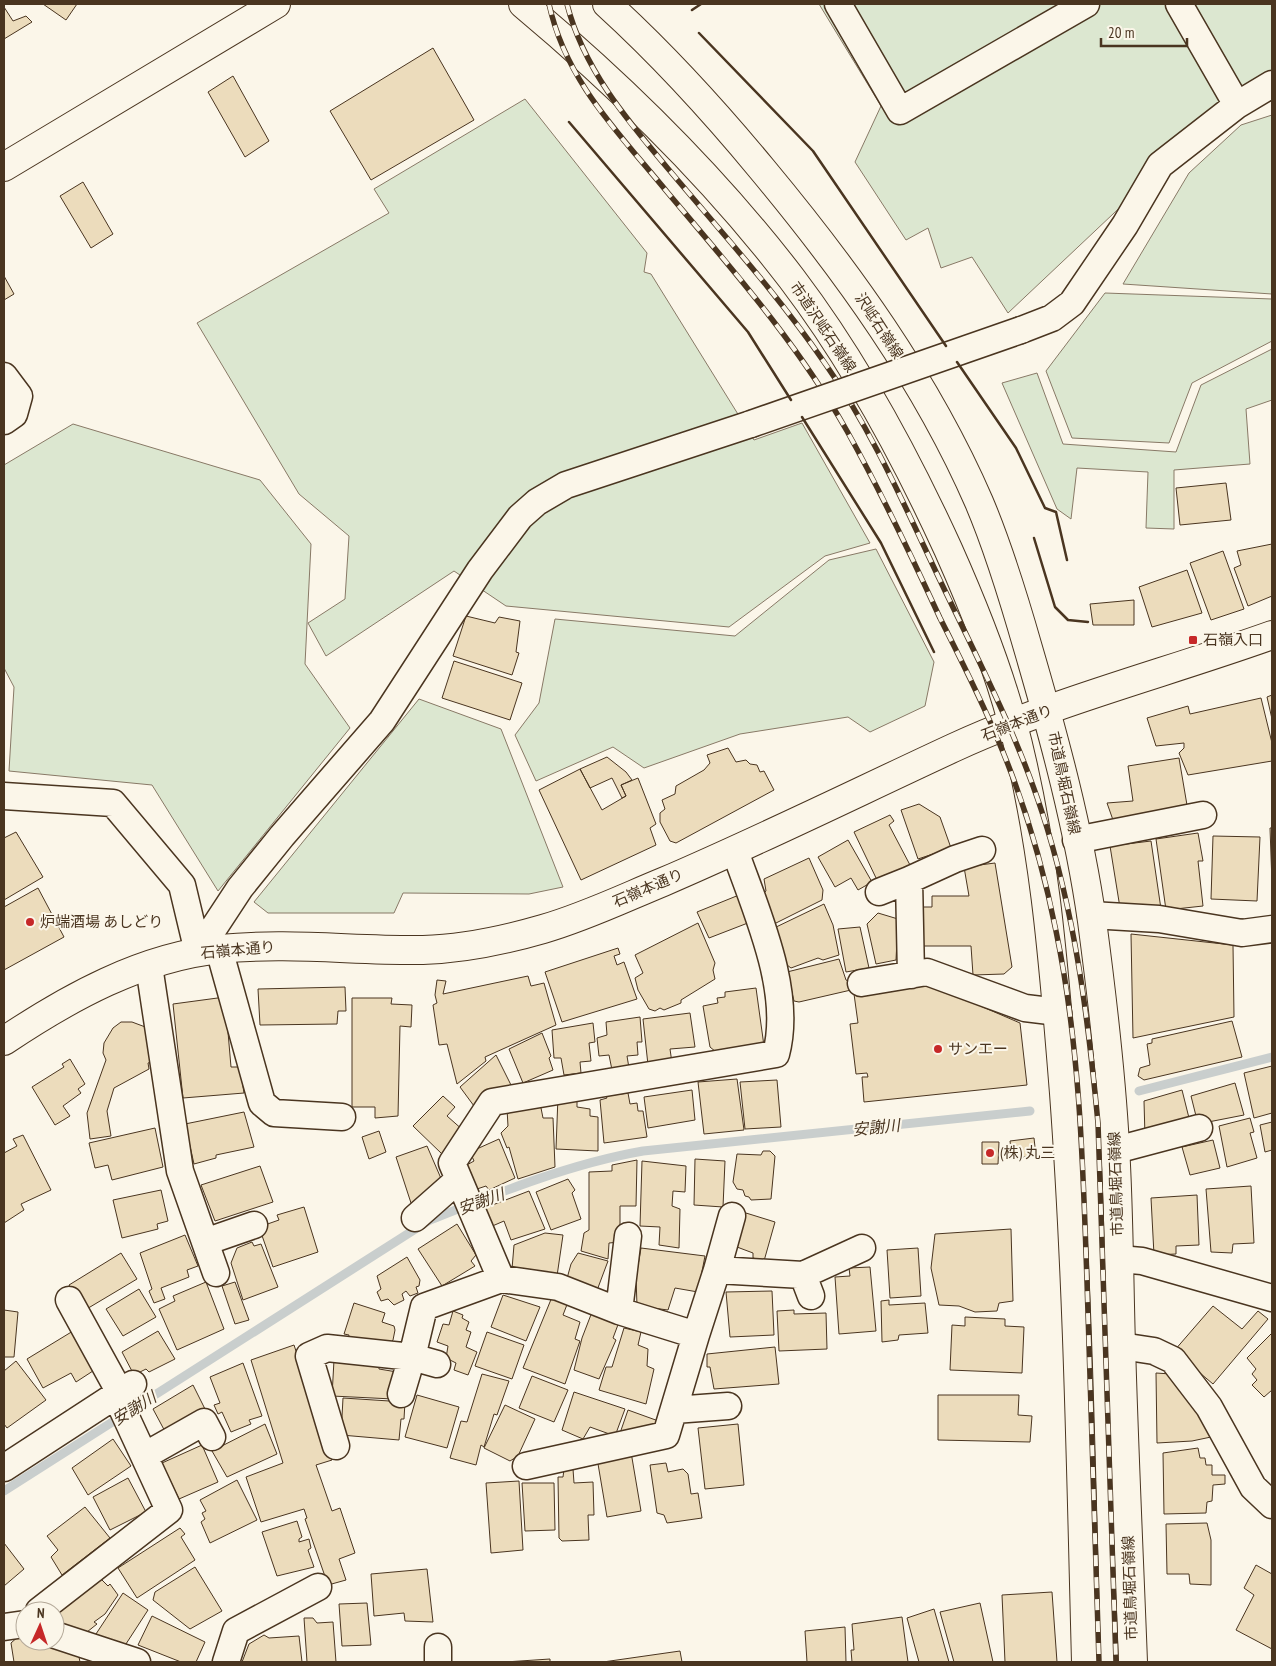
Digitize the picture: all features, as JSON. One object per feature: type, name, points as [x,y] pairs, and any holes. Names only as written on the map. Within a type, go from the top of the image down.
[{"type":"street","points":[[4,167],[276,4]]},
{"type":"street","name":"市道沢岻石嶺線","points":[[523,4],[596,68],[676,145],[762,242],[826,327],[872,400],[934,520],[962,582],[994,664],[1012,724]]},
{"type":"street","name":"沢岻石嶺線","points":[[607,4],[702,98],[800,215],[870,311],[926,399],[962,464],[981,507],[1048,710]]},
{"type":"street","points":[[838,4],[900,111],[1086,4]]},
{"type":"street","points":[[1179,4],[1237,105]]},
{"type":"street","points":[[209,951],[240,888],[382,720],[480,570],[520,516],[537,502],[566,485],[751,424],[1052,318],[1072,303],[1125,225],[1160,165],[1237,105],[1272,84]]},
{"type":"street","points":[[4,376],[19,396],[14,414],[4,421]]},
{"type":"street","name":"石嶺本通り","points":[[4,1041],[66,1002],[108,982],[149,966],[209,951],[271,946],[425,950],[501,940],[545,929],[584,915],[735,851],[955,747],[1048,710],[1272,635]]},
{"type":"street","name":"市道鳥堀石嶺線","points":[[1048,710],[1091,915],[1111,1084],[1116,1150],[1121,1346],[1133,1662]]},
{"type":"street","points":[[1012,724],[1048,908],[1058,1012],[1069,1167],[1080,1407],[1086,1662]]},
{"type":"street","points":[[4,796],[113,804],[182,886],[209,951],[262,1103],[274,1113],[342,1117]]},
{"type":"street","points":[[1076,840],[1203,815]]},
{"type":"street","points":[[879,892],[955,859],[982,850]]},
{"type":"street","points":[[501,1279],[452,1163],[492,1102],[776,1054],[781,1036],[775,970],[735,851]]},
{"type":"street","points":[[909,880],[911,975]]},
{"type":"street","points":[[1091,915],[1159,920],[1242,933],[1272,929]]},
{"type":"street","points":[[149,966],[180,1171],[216,1273]]},
{"type":"street","points":[[860,983],[927,972],[1025,1008],[1058,1012]]},
{"type":"street","points":[[1116,1150],[1199,1128]]},
{"type":"street","points":[[415,1218],[461,1187]]},
{"type":"street","points":[[526,1466],[666,1435],[732,1216]]},
{"type":"street","points":[[205,1242],[254,1225]]},
{"type":"street","points":[[619,1311],[628,1236]]},
{"type":"street","points":[[717,1270],[807,1285],[862,1248]]},
{"type":"street","points":[[1119,1259],[1142,1261],[1272,1298]]},
{"type":"street","points":[[401,1394],[424,1307],[501,1279],[558,1287],[619,1311],[696,1335]]},
{"type":"street","points":[[50,1601],[169,1510],[131,1427],[124,1393],[69,1300]]},
{"type":"street","points":[[1121,1346],[1154,1351],[1173,1360],[1209,1407],[1254,1487],[1272,1505]]},
{"type":"street","points":[[336,1446],[309,1356],[327,1348],[412,1357],[437,1364]]},
{"type":"street","points":[[7,1458],[124,1393]]},
{"type":"street","points":[[674,1410],[728,1406]]},
{"type":"street","points":[[144,1456],[204,1422],[212,1437]]},
{"type":"street","points":[[226,1662],[236,1632],[318,1587]]},
{"type":"street","points":[[65,1640],[96,1656],[138,1662]]},
{"type":"green space","points":[[819,4],[1272,4],[1272,101],[1218,115],[1008,313],[972,257],[941,268],[928,228],[906,240],[855,162],[881,106]]},
{"type":"green space","points":[[525,99],[647,253],[644,272],[651,274],[754,440],[802,423],[870,543],[825,556],[729,627],[506,606],[454,571],[326,656],[308,623],[345,599],[349,536],[299,494],[197,323],[389,213],[374,189]]},
{"type":"green space","points":[[1272,115],[1272,294],[1123,284],[1189,173],[1241,125]]},
{"type":"green space","points":[[1105,293],[1272,299],[1272,341],[1192,383],[1169,443],[1072,438],[1046,371]]},
{"type":"green space","points":[[1272,349],[1272,400],[1246,409],[1250,464],[1174,470],[1174,529],[1146,528],[1148,472],[1077,468],[1071,519],[1057,509],[1002,383],[1037,373],[1063,444],[1176,452],[1201,385]]},
{"type":"green space","points":[[73,424],[260,480],[311,544],[305,664],[350,728],[218,891],[152,785],[9,771],[14,687],[4,668],[4,465]]},
{"type":"green space","points":[[876,549],[934,662],[925,706],[870,732],[848,717],[740,734],[644,768],[613,747],[536,781],[515,735],[539,703],[555,619],[735,636],[829,560]]},
{"type":"green space","points":[[419,699],[501,729],[563,887],[529,894],[403,893],[394,913],[268,913],[254,902]]},
{"type":"building","points":[[43,4],[77,4],[66,20]]},
{"type":"building","points":[[4,7],[13,21],[26,16],[32,22],[4,39]]},
{"type":"building","points":[[433,48],[474,120],[371,180],[330,111]]},
{"type":"building","points":[[233,76],[269,141],[245,157],[208,92]]},
{"type":"building","points":[[83,182],[113,234],[91,248],[60,196]]},
{"type":"building","points":[[4,276],[14,294],[4,300]]},
{"type":"building","points":[[1226,483],[1231,520],[1180,525],[1176,488]]},
{"type":"building","points":[[1272,544],[1272,596],[1248,606],[1234,568],[1241,565],[1237,551]]},
{"type":"building","points":[[1223,551],[1244,609],[1211,620],[1190,563]]},
{"type":"building","points":[[1187,570],[1202,613],[1152,627],[1139,587]]},
{"type":"building","points":[[1134,600],[1134,625],[1093,625],[1090,604]]},
{"type":"building","points":[[466,616],[495,623],[499,617],[520,621],[516,652],[519,653],[512,675],[453,656]]},
{"type":"building","points":[[454,661],[522,683],[510,720],[442,698]]},
{"type":"building","points":[[1272,695],[1272,719],[1267,697]]},
{"type":"building","points":[[1261,698],[1272,743],[1272,761],[1188,775],[1179,753],[1184,748],[1184,743],[1156,746],[1147,718],[1188,706],[1190,714]]},
{"type":"building","points":[[728,748],[736,762],[746,760],[750,764],[757,765],[760,772],[764,771],[774,790],[676,843],[670,841],[660,822],[660,813],[665,809],[662,800],[675,794],[676,786],[704,770],[710,763],[707,755]]},
{"type":"building","points":[[607,757],[626,772],[632,780],[621,785],[626,796],[622,798],[612,778],[590,788],[580,769]]},
{"type":"building","points":[[1179,758],[1188,811],[1113,820],[1107,803],[1133,801],[1128,766]]},
{"type":"building","points":[[580,769],[602,810],[626,796],[621,785],[638,778],[656,824],[650,828],[656,845],[581,880],[539,790]]},
{"type":"building","points":[[919,804],[940,817],[951,848],[918,859],[901,810]]},
{"type":"building","points":[[890,815],[894,821],[889,825],[910,865],[877,880],[854,832]]},
{"type":"building","points":[[1270,828],[1272,828],[1272,883]]},
{"type":"building","points":[[16,832],[43,877],[4,900],[4,838]]},
{"type":"building","points":[[1198,833],[1203,861],[1198,861],[1203,906],[1166,910],[1156,839]]},
{"type":"building","points":[[1213,836],[1260,837],[1257,901],[1211,899]]},
{"type":"building","points":[[848,840],[872,882],[858,890],[851,878],[835,887],[818,857]]},
{"type":"building","points":[[1151,841],[1161,909],[1121,914],[1110,846]]},
{"type":"building","points":[[809,858],[823,890],[822,900],[772,925],[760,896],[766,891],[764,879]]},
{"type":"building","points":[[995,863],[1012,967],[1004,974],[973,975],[971,946],[922,946],[922,907],[932,907],[932,896],[969,896],[964,867]]},
{"type":"building","name":"炉端酒場 あしどり","points":[[38,888],[64,937],[4,970],[4,907]]},
{"type":"building","points":[[739,895],[753,921],[709,938],[697,912]]},
{"type":"building","points":[[824,904],[833,925],[839,955],[823,960],[818,958],[791,968],[787,965],[772,929]]},
{"type":"building","points":[[878,913],[898,919],[896,960],[876,964],[867,924]]},
{"type":"building","points":[[698,923],[715,963],[713,970],[715,979],[681,1000],[681,1003],[664,1010],[660,1008],[655,1011],[649,1009],[638,990],[635,978],[643,973],[635,955]]},
{"type":"building","points":[[860,927],[869,968],[846,972],[838,929]]},
{"type":"building","points":[[1131,934],[1233,945],[1234,1017],[1133,1038]]},
{"type":"building","points":[[618,948],[620,954],[614,956],[617,965],[624,962],[637,999],[562,1022],[545,972]]},
{"type":"building","points":[[839,959],[846,980],[850,982],[851,990],[799,1002],[794,1001],[787,972]]},
{"type":"building","points":[[528,976],[531,986],[544,983],[556,1025],[485,1057],[486,1061],[457,1084],[447,1044],[439,1045],[433,1005],[437,1003],[435,995],[437,980],[446,981],[443,994]]},
{"type":"building","name":"サンエー","points":[[932,985],[1020,1023],[1027,1085],[864,1102],[862,1077],[868,1077],[867,1073],[856,1074],[850,1024],[858,1023],[854,994]]},
{"type":"building","points":[[345,987],[346,1011],[338,1011],[337,1024],[260,1025],[258,989]]},
{"type":"building","points":[[756,988],[764,1046],[716,1052],[710,1047],[703,1006],[718,1003],[717,998],[725,997],[725,992]]},
{"type":"building","points":[[225,997],[231,1067],[240,1067],[244,1093],[183,1098],[173,1004]]},
{"type":"building","points":[[352,998],[392,998],[391,1004],[412,1005],[411,1027],[400,1026],[398,1116],[375,1118],[375,1107],[352,1107]]},
{"type":"building","points":[[690,1013],[695,1047],[670,1049],[672,1063],[648,1065],[643,1019]]},
{"type":"building","points":[[640,1017],[642,1042],[637,1042],[638,1055],[627,1056],[629,1068],[612,1070],[609,1055],[599,1056],[597,1038],[607,1035],[606,1022]]},
{"type":"building","points":[[1232,1021],[1242,1057],[1144,1080],[1138,1076],[1140,1068],[1150,1065],[1147,1044],[1152,1043],[1152,1039]]},
{"type":"building","points":[[121,1022],[132,1022],[148,1028],[151,1062],[148,1063],[149,1069],[114,1088],[107,1111],[111,1136],[90,1139],[87,1113],[106,1060],[103,1053],[104,1043],[113,1028]]},
{"type":"building","points":[[593,1023],[595,1042],[589,1043],[591,1061],[580,1062],[581,1073],[564,1075],[561,1058],[554,1058],[552,1030]]},
{"type":"building","points":[[542,1033],[551,1056],[549,1058],[553,1070],[523,1083],[509,1049]]},
{"type":"building","points":[[496,1055],[513,1089],[474,1106],[460,1087]]},
{"type":"building","points":[[70,1059],[85,1084],[78,1089],[81,1093],[63,1106],[70,1116],[55,1125],[32,1087],[64,1067],[62,1064]]},
{"type":"building","points":[[1272,1066],[1272,1113],[1254,1118],[1244,1073]]},
{"type":"building","points":[[737,1079],[744,1130],[704,1134],[698,1082]]},
{"type":"building","points":[[777,1080],[781,1127],[745,1129],[740,1082]]},
{"type":"building","points":[[1235,1083],[1244,1115],[1198,1124],[1191,1096]]},
{"type":"building","points":[[692,1090],[695,1120],[648,1128],[644,1097]]},
{"type":"building","points":[[1182,1090],[1191,1126],[1145,1137],[1144,1101]]},
{"type":"building","points":[[628,1093],[630,1104],[637,1103],[638,1111],[643,1111],[647,1137],[604,1143],[600,1100],[607,1098],[606,1096]]},
{"type":"building","points":[[443,1096],[455,1107],[447,1116],[464,1131],[442,1154],[413,1126]]},
{"type":"building","points":[[558,1096],[577,1096],[577,1107],[590,1109],[590,1116],[598,1117],[598,1151],[556,1149]]},
{"type":"building","points":[[540,1103],[543,1118],[553,1118],[555,1167],[518,1179],[509,1147],[507,1148],[501,1133],[508,1126],[507,1109]]},
{"type":"building","points":[[244,1112],[254,1147],[216,1155],[216,1158],[194,1164],[185,1124]]},
{"type":"building","points":[[1250,1118],[1254,1132],[1250,1133],[1257,1158],[1227,1167],[1219,1126]]},
{"type":"building","points":[[1272,1122],[1272,1150],[1265,1152],[1260,1125]]},
{"type":"building","points":[[155,1128],[163,1167],[112,1180],[108,1165],[95,1168],[89,1143]]},
{"type":"building","points":[[379,1131],[386,1152],[369,1159],[362,1137]]},
{"type":"building","points":[[23,1135],[51,1190],[21,1204],[24,1210],[4,1223],[4,1153],[17,1146],[13,1139]]},
{"type":"building","points":[[1034,1138],[1036,1156],[1012,1158],[1010,1141]]},
{"type":"building","points":[[499,1139],[515,1178],[489,1190],[486,1186],[474,1190],[465,1166],[474,1161],[470,1152]]},
{"type":"building","points":[[1213,1140],[1220,1168],[1190,1175],[1182,1147]]},
{"type":"building","name":"(株) 丸三","points":[[982,1142],[999,1142],[998,1164],[982,1164]]},
{"type":"building","points":[[427,1146],[446,1190],[411,1203],[396,1157]]},
{"type":"building","points":[[763,1151],[770,1151],[775,1156],[771,1199],[751,1200],[745,1196],[743,1190],[737,1189],[733,1182],[737,1154],[761,1155]]},
{"type":"building","points":[[695,1159],[725,1161],[723,1207],[694,1205]]},
{"type":"building","points":[[637,1160],[636,1206],[620,1206],[620,1242],[609,1243],[608,1259],[581,1251],[584,1233],[589,1230],[589,1172],[612,1171],[612,1165]]},
{"type":"building","points":[[642,1161],[686,1166],[685,1192],[673,1191],[672,1206],[680,1209],[679,1248],[659,1245],[660,1227],[640,1226]]},
{"type":"building","points":[[260,1166],[273,1202],[215,1221],[201,1185]]},
{"type":"building","points":[[568,1179],[575,1190],[572,1193],[581,1219],[551,1230],[536,1192]]},
{"type":"building","points":[[1251,1186],[1254,1243],[1233,1244],[1232,1253],[1211,1252],[1206,1189]]},
{"type":"building","points":[[161,1190],[168,1221],[157,1224],[158,1229],[122,1238],[113,1200]]},
{"type":"building","points":[[529,1191],[545,1229],[511,1240],[504,1221],[490,1227],[482,1209]]},
{"type":"building","points":[[1197,1195],[1199,1245],[1176,1246],[1176,1254],[1154,1255],[1151,1198]]},
{"type":"building","points":[[304,1207],[318,1252],[273,1267],[259,1227],[279,1220],[277,1215]]},
{"type":"building","points":[[746,1213],[775,1222],[764,1261],[753,1258],[753,1253],[737,1247]]},
{"type":"building","points":[[457,1224],[476,1255],[471,1261],[475,1266],[442,1286],[418,1249]]},
{"type":"building","points":[[1011,1229],[1013,1301],[999,1303],[997,1311],[975,1312],[959,1306],[939,1305],[931,1268],[935,1234]]},
{"type":"building","points":[[545,1233],[563,1235],[557,1276],[512,1269],[514,1245]]},
{"type":"building","points":[[185,1235],[198,1266],[187,1270],[189,1277],[161,1288],[165,1299],[154,1303],[149,1291],[152,1289],[140,1253]]},
{"type":"building","points":[[252,1242],[254,1246],[261,1244],[278,1287],[243,1300],[231,1263],[237,1248]]},
{"type":"building","points":[[641,1248],[705,1256],[698,1292],[675,1288],[668,1310],[637,1306],[636,1277]]},
{"type":"building","points":[[918,1248],[921,1296],[890,1298],[887,1250]]},
{"type":"building","points":[[121,1253],[137,1279],[85,1310],[69,1285]]},
{"type":"building","points":[[578,1253],[608,1261],[596,1293],[566,1282],[571,1264]]},
{"type":"building","points":[[407,1257],[420,1280],[419,1286],[416,1287],[418,1293],[410,1296],[406,1291],[402,1294],[404,1300],[394,1305],[388,1299],[381,1301],[377,1292],[381,1289],[377,1276]]},
{"type":"building","points":[[870,1267],[876,1331],[839,1334],[835,1277],[850,1276],[849,1268]]},
{"type":"building","points":[[206,1282],[224,1329],[177,1350],[159,1309],[175,1301],[173,1296]]},
{"type":"building","points":[[235,1282],[249,1320],[235,1324],[222,1286]]},
{"type":"building","points":[[139,1289],[156,1317],[123,1336],[106,1309]]},
{"type":"building","points":[[772,1291],[774,1335],[730,1337],[726,1292]]},
{"type":"building","points":[[503,1295],[540,1307],[526,1341],[491,1327]]},
{"type":"building","points":[[552,1297],[568,1302],[563,1315],[580,1322],[575,1339],[580,1341],[565,1384],[523,1368]]},
{"type":"building","points":[[889,1300],[889,1305],[925,1303],[928,1333],[899,1335],[898,1340],[882,1342],[881,1301]]},
{"type":"building","points":[[354,1303],[385,1313],[382,1322],[394,1326],[395,1330],[393,1340],[388,1346],[347,1342],[349,1335],[344,1334]]},
{"type":"building","points":[[1213,1306],[1242,1329],[1258,1311],[1268,1319],[1213,1384],[1174,1351]]},
{"type":"building","points":[[4,1310],[18,1312],[14,1357],[4,1357]]},
{"type":"building","points":[[794,1310],[794,1314],[826,1313],[827,1349],[779,1351],[777,1311]]},
{"type":"building","points":[[453,1311],[463,1315],[462,1318],[469,1322],[466,1330],[471,1332],[466,1347],[477,1352],[468,1375],[454,1370],[456,1363],[446,1358],[448,1346],[437,1342],[443,1324],[449,1325]]},
{"type":"building","points":[[592,1312],[619,1322],[613,1338],[616,1340],[599,1379],[574,1370],[582,1338]]},
{"type":"building","points":[[965,1317],[1005,1319],[1005,1326],[1024,1327],[1022,1373],[950,1370],[952,1325],[965,1326]]},
{"type":"building","points":[[624,1328],[641,1332],[638,1345],[648,1349],[647,1366],[654,1369],[646,1404],[599,1390],[606,1367],[612,1367]]},
{"type":"building","points":[[73,1331],[96,1369],[76,1382],[71,1373],[43,1388],[27,1359]]},
{"type":"building","points":[[158,1331],[175,1359],[149,1372],[146,1369],[134,1375],[122,1352]]},
{"type":"building","points":[[487,1332],[524,1345],[512,1379],[475,1366]]},
{"type":"building","points":[[1272,1333],[1272,1390],[1264,1397],[1252,1385],[1257,1380],[1252,1374],[1256,1369],[1247,1358]]},
{"type":"building","points":[[294,1345],[332,1460],[316,1465],[332,1511],[340,1508],[355,1553],[339,1559],[346,1580],[328,1585],[305,1519],[307,1518],[304,1509],[261,1522],[246,1477],[283,1463],[251,1360]]},
{"type":"building","points":[[775,1347],[779,1384],[714,1389],[710,1367],[707,1367],[707,1354]]},
{"type":"building","points":[[334,1360],[379,1363],[379,1369],[397,1372],[393,1399],[332,1396]]},
{"type":"building","points":[[16,1361],[46,1400],[7,1428],[4,1424],[4,1371]]},
{"type":"building","points":[[243,1363],[262,1416],[249,1420],[251,1424],[231,1432],[222,1412],[218,1414],[214,1405],[220,1403],[210,1377]]},
{"type":"building","points":[[1156,1373],[1171,1374],[1192,1399],[1211,1437],[1192,1441],[1157,1443]]},
{"type":"building","points":[[482,1374],[509,1381],[497,1415],[494,1414],[484,1447],[481,1445],[476,1465],[450,1458],[461,1421],[467,1422]]},
{"type":"building","points":[[532,1376],[568,1390],[554,1422],[519,1408]]},
{"type":"building","points":[[193,1385],[208,1415],[168,1437],[153,1409]]},
{"type":"building","points":[[574,1392],[625,1409],[615,1436],[590,1427],[583,1439],[562,1430]]},
{"type":"building","points":[[417,1395],[459,1407],[447,1448],[405,1437]]},
{"type":"building","points":[[938,1395],[1019,1395],[1018,1415],[1032,1416],[1030,1442],[938,1440]]},
{"type":"building","points":[[343,1398],[405,1402],[404,1419],[401,1419],[399,1440],[341,1435]]},
{"type":"building","points":[[505,1405],[535,1419],[518,1456],[510,1461],[484,1448]]},
{"type":"building","points":[[628,1410],[664,1423],[619,1436]]},
{"type":"building","points":[[265,1424],[277,1454],[227,1477],[212,1451]]},
{"type":"building","points":[[738,1424],[744,1485],[705,1489],[698,1428]]},
{"type":"building","points":[[113,1439],[131,1466],[88,1495],[72,1468]]},
{"type":"building","points":[[202,1445],[218,1482],[179,1499],[162,1463]]},
{"type":"building","points":[[1198,1448],[1200,1458],[1205,1458],[1206,1465],[1212,1465],[1212,1475],[1225,1475],[1225,1484],[1213,1485],[1212,1501],[1207,1502],[1206,1513],[1164,1514],[1163,1453]]},
{"type":"building","points":[[631,1452],[641,1511],[607,1517],[597,1458]]},
{"type":"building","points":[[666,1463],[668,1472],[683,1469],[688,1474],[691,1494],[698,1493],[702,1518],[667,1523],[664,1515],[657,1513],[650,1465]]},
{"type":"building","points":[[564,1469],[573,1469],[574,1483],[593,1482],[594,1515],[588,1515],[589,1540],[562,1541],[559,1538],[558,1477],[563,1477]]},
{"type":"building","points":[[128,1478],[146,1512],[110,1530],[93,1497]]},
{"type":"building","points":[[237,1480],[257,1520],[210,1543],[201,1522],[205,1519],[202,1513],[206,1511],[200,1500]]},
{"type":"building","points":[[519,1481],[523,1550],[491,1553],[486,1483]]},
{"type":"building","points":[[522,1483],[554,1483],[555,1530],[525,1531]]},
{"type":"building","points":[[85,1507],[110,1538],[62,1575],[51,1557],[58,1550],[47,1536]]},
{"type":"building","points":[[297,1521],[302,1537],[299,1539],[299,1542],[309,1539],[311,1548],[308,1550],[314,1567],[277,1576],[262,1532]]},
{"type":"building","points":[[1207,1523],[1211,1540],[1211,1585],[1190,1584],[1189,1574],[1167,1574],[1166,1524]]},
{"type":"building","points":[[180,1528],[185,1534],[181,1537],[195,1560],[137,1598],[118,1568]]},
{"type":"building","points":[[4,1543],[24,1569],[4,1586]]},
{"type":"building","points":[[1256,1565],[1272,1574],[1272,1649],[1236,1630],[1254,1595],[1244,1588]]},
{"type":"building","points":[[195,1567],[222,1611],[190,1629],[153,1600],[155,1592]]},
{"type":"building","points":[[427,1569],[433,1622],[405,1621],[404,1613],[374,1616],[371,1574]]},
{"type":"building","points":[[96,1574],[108,1586],[110,1584],[118,1595],[105,1614],[94,1622],[97,1624],[82,1636],[65,1628],[65,1602]]},
{"type":"building","points":[[1052,1592],[1057,1662],[1005,1662],[1002,1595]]},
{"type":"building","points":[[123,1593],[148,1610],[124,1647],[94,1637]]},
{"type":"building","points":[[367,1603],[371,1645],[342,1646],[339,1604]]},
{"type":"building","points":[[980,1603],[993,1662],[954,1662],[940,1612]]},
{"type":"building","points":[[934,1609],[949,1662],[919,1662],[907,1618]]},
{"type":"building","points":[[152,1616],[205,1642],[196,1662],[181,1662],[138,1645]]},
{"type":"building","points":[[902,1617],[908,1662],[852,1662],[851,1650],[854,1650],[852,1624]]},
{"type":"building","points":[[304,1618],[313,1618],[317,1623],[333,1622],[336,1662],[307,1662]]},
{"type":"building","points":[[845,1627],[846,1662],[807,1662],[805,1631]]},
{"type":"building","points":[[264,1635],[269,1638],[299,1636],[302,1662],[242,1662],[249,1644]]},
{"type":"building","points":[[15,1639],[15,1651],[65,1651],[65,1649],[79,1657],[80,1662],[14,1662],[11,1643]]},
{"type":"building","points":[[680,1651],[682,1662],[603,1662]]},
{"type":"building","points":[[550,1659],[550,1662],[505,1662]]},
{"type":"waterway","name":"安謝川","points":[[1139,1091],[1272,1057]]},
{"type":"waterway","name":"安謝川","points":[[4,1491],[428,1221],[507,1190],[588,1163],[643,1151],[1030,1111]]},
{"type":"railway","points":[[549,4],[557,32],[568,58],[596,105],[763,308],[807,368],[847,431],[872,477],[977,694],[1007,763],[1024,810],[1045,882],[1064,974],[1079,1106],[1084,1194],[1099,1662]]},
{"type":"railway","points":[[567,4],[575,30],[586,54],[599,78],[629,122],[755,271],[808,339],[856,412],[898,492],[993,691],[1019,751],[1042,812],[1072,927],[1085,1005],[1098,1123],[1116,1662]]},
{"type":"wall","points":[[692,10],[701,4]]},
{"type":"wall","points":[[699,33],[813,151],[946,346]]},
{"type":"wall","points":[[569,122],[748,332],[791,400]]},
{"type":"wall","points":[[957,362],[1016,448],[1045,508],[1056,512],[1067,560]]},
{"type":"wall","points":[[802,417],[881,543],[934,652]]},
{"type":"wall","points":[[1034,538],[1055,607],[1068,620],[1088,622]]},
{"type":"place","name":"石嶺入口","points":[[1193,640]]},
{"type":"place","name":"炉端酒場 あしどり","points":[[30,922]]},
{"type":"place","name":"サンエー","points":[[938,1049]]},
{"type":"place","name":"(株) 丸三","points":[[990,1153]]}]
